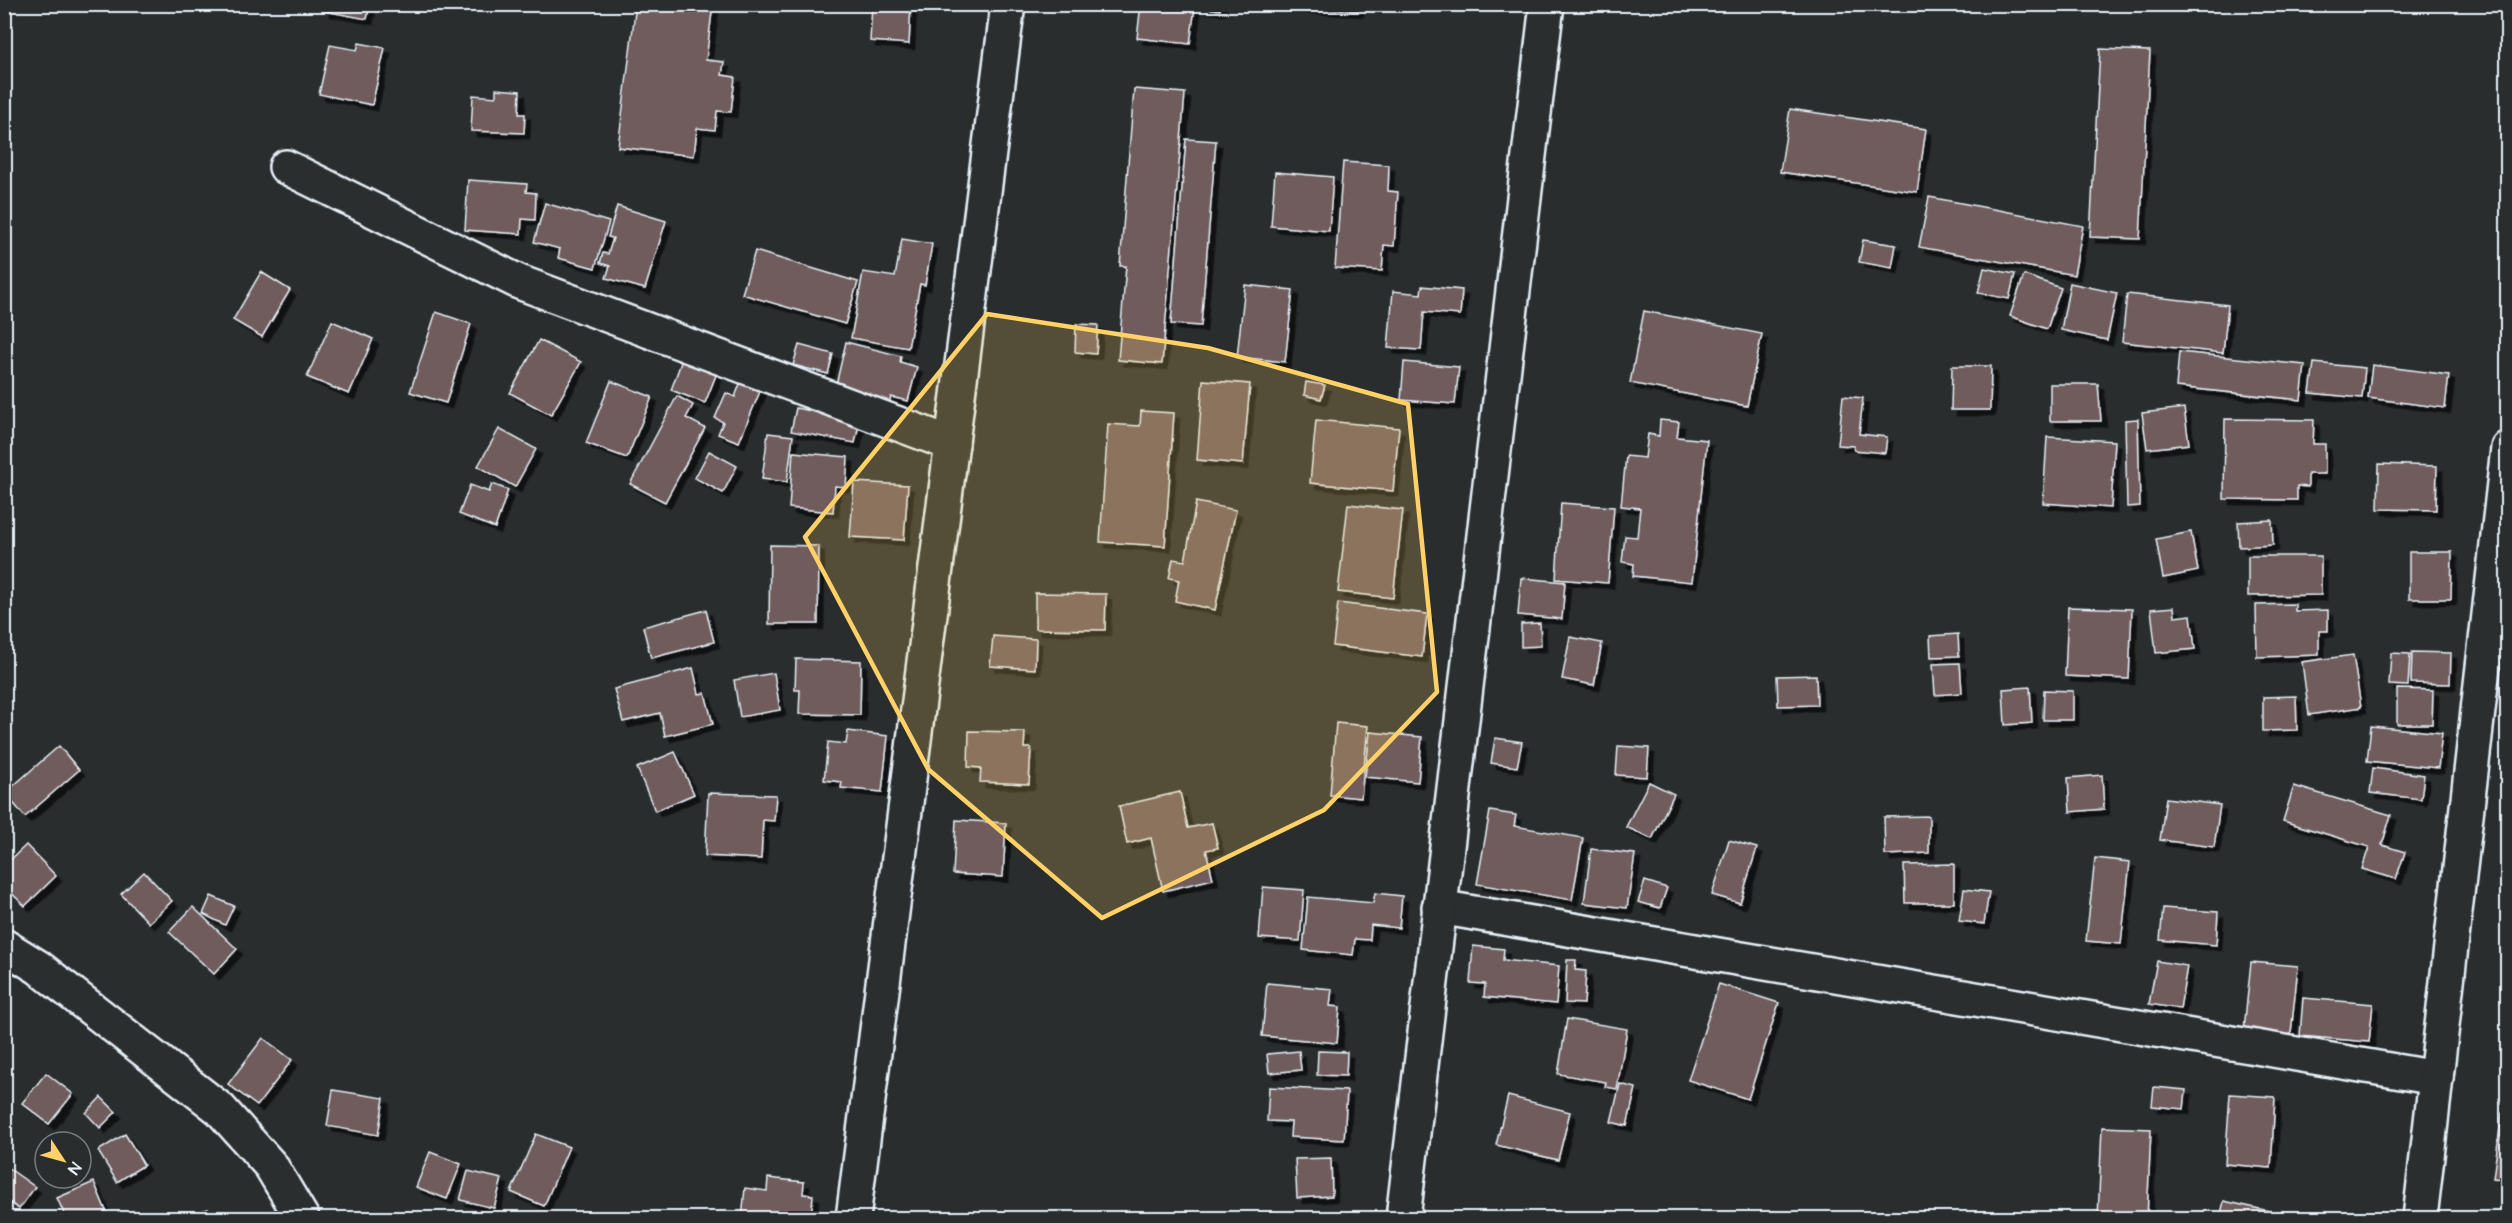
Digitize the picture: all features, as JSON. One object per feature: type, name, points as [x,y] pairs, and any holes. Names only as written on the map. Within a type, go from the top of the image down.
[{"type":"main road","points":[[853,1218],[1008,4]]},
{"type":"main road","points":[[1403,1218],[1547,4]]},
{"type":"main road","points":[[286,167],[519,282],[952,444]]},
{"type":"main road","points":[[2420,1218],[2508,448]]},
{"type":"main road","points":[[1439,907],[2436,1078]]},
{"type":"main road","points":[[4,946],[38,967],[220,1109],[271,1166],[302,1218]]},
{"type":"highlighted area","points":[[987,314],[1208,348],[1408,404],[1437,692],[1324,810],[1102,918],[928,769],[805,537]]},
{"type":"building","points":[[325,4],[370,4],[367,19],[324,11]]},
{"type":"building","points":[[636,4],[713,4],[706,60],[724,62],[722,75],[735,77],[731,112],[717,111],[715,130],[697,128],[694,156],[618,147]]},
{"type":"building","points":[[872,4],[911,4],[909,44],[870,41]]},
{"type":"building","points":[[1141,4],[1221,4],[1220,10],[1195,7],[1190,44],[1137,38]]},
{"type":"building","points":[[1236,4],[1359,4],[1358,11]]},
{"type":"building","points":[[359,43],[385,48],[372,105],[319,94],[330,45],[357,50]]},
{"type":"building","points":[[2100,49],[2150,51],[2140,239],[2090,237]]},
{"type":"building","points":[[496,89],[520,91],[519,114],[525,114],[524,133],[471,131],[473,95],[496,97]]},
{"type":"building","points":[[1134,89],[1185,93],[1162,364],[1118,360],[1126,266],[1120,266]]},
{"type":"building","points":[[1790,109],[1926,129],[1917,192],[1780,172]]},
{"type":"building","points":[[1186,139],[1216,141],[1201,326],[1171,324]]},
{"type":"building","points":[[1343,162],[1389,165],[1388,191],[1398,192],[1394,246],[1384,245],[1382,271],[1335,268]]},
{"type":"building","points":[[1275,172],[1333,177],[1329,231],[1271,226]]},
{"type":"building","points":[[468,180],[527,184],[526,192],[536,193],[535,220],[522,219],[521,234],[465,230]]},
{"type":"building","points":[[1929,197],[2083,226],[2074,275],[1919,247]]},
{"type":"building","points":[[545,203],[609,222],[595,268],[558,258],[560,249],[534,242]]},
{"type":"building","points":[[617,206],[666,221],[645,289],[606,278],[610,266],[600,263],[603,253],[608,254],[613,238],[608,237]]},
{"type":"building","points":[[902,239],[932,244],[925,285],[920,284],[908,348],[851,338],[863,272],[895,277]]},
{"type":"building","points":[[1863,240],[1896,245],[1892,268],[1859,262]]},
{"type":"building","points":[[755,251],[858,282],[845,324],[742,294]]},
{"type":"building","points":[[1984,268],[2015,274],[2009,299],[1978,293]]},
{"type":"building","points":[[261,272],[290,290],[262,337],[233,320]]},
{"type":"building","points":[[2024,275],[2061,288],[2047,329],[2010,316]]},
{"type":"building","points":[[2070,283],[2117,293],[2107,340],[2061,330]]},
{"type":"building","points":[[1245,285],[1293,290],[1285,362],[1237,357]]},
{"type":"building","points":[[1422,286],[1462,290],[1460,315],[1424,312],[1421,350],[1388,348],[1393,291],[1421,294]]},
{"type":"building","points":[[2127,294],[2228,305],[2223,353],[2122,342]]},
{"type":"building","points":[[1644,311],[1762,334],[1747,406],[1630,383]]},
{"type":"building","points":[[436,312],[471,324],[446,403],[410,392]]},
{"type":"building","points":[[332,321],[373,339],[349,394],[307,377]]},
{"type":"building","points":[[1076,324],[1098,325],[1096,354],[1075,352]]},
{"type":"building","points":[[539,340],[581,362],[551,415],[510,393]]},
{"type":"building","points":[[846,342],[901,356],[900,362],[917,367],[908,401],[891,397],[889,403],[835,389]]},
{"type":"building","points":[[799,345],[833,354],[828,374],[793,365]]},
{"type":"building","points":[[2179,352],[2305,365],[2301,400],[2176,387]]},
{"type":"building","points":[[683,357],[718,370],[705,403],[671,390]]},
{"type":"building","points":[[1404,362],[1459,367],[1455,404],[1401,400]]},
{"type":"building","points":[[2314,363],[2365,368],[2362,398],[2310,393]]},
{"type":"building","points":[[2372,365],[2449,375],[2445,408],[2368,398]]},
{"type":"building","points":[[1952,366],[1991,366],[1990,410],[1951,410]]},
{"type":"building","points":[[1203,380],[1250,384],[1243,464],[1197,460]]},
{"type":"building","points":[[611,381],[652,397],[627,458],[586,443]]},
{"type":"building","points":[[741,381],[761,389],[739,442],[718,434],[723,422],[715,418],[726,393],[735,397]]},
{"type":"building","points":[[1306,382],[1325,385],[1321,399],[1304,395]]},
{"type":"building","points":[[2050,384],[2098,384],[2101,421],[2050,421]]},
{"type":"building","points":[[677,396],[693,405],[686,418],[705,428],[665,502],[630,484]]},
{"type":"building","points":[[1843,396],[1863,398],[1859,434],[1887,437],[1885,453],[1854,450],[1854,446],[1838,445]]},
{"type":"building","points":[[796,408],[827,414],[844,411],[842,420],[859,424],[855,443],[791,431]]},
{"type":"building","points":[[2184,408],[2189,444],[2147,449],[2142,413]]},
{"type":"building","points":[[1141,411],[1174,413],[1165,546],[1100,542],[1108,424],[1140,426]]},
{"type":"building","points":[[2138,419],[2140,506],[2127,507],[2125,420]]},
{"type":"building","points":[[2225,419],[2314,420],[2313,444],[2325,444],[2325,474],[2308,474],[2308,487],[2297,486],[2297,500],[2224,499]]},
{"type":"building","points":[[1316,420],[1399,428],[1393,491],[1310,483]]},
{"type":"building","points":[[1660,420],[1679,422],[1677,437],[1707,440],[1692,582],[1633,576],[1634,564],[1622,562],[1625,536],[1637,537],[1640,508],[1621,506],[1626,456],[1645,458],[1648,434],[1659,436]]},
{"type":"building","points":[[499,429],[536,449],[515,487],[478,466]]},
{"type":"building","points":[[768,433],[793,436],[787,482],[762,479]]},
{"type":"building","points":[[2047,437],[2115,441],[2111,508],[2043,503]]},
{"type":"building","points":[[709,451],[737,466],[723,493],[695,478]]},
{"type":"building","points":[[793,452],[848,457],[846,487],[835,486],[833,512],[789,508]]},
{"type":"building","points":[[2379,464],[2437,466],[2436,510],[2378,509]]},
{"type":"building","points":[[854,482],[908,485],[904,540],[850,537]]},
{"type":"building","points":[[492,484],[508,490],[495,528],[459,514],[470,485],[489,492]]},
{"type":"building","points":[[1196,502],[1236,510],[1215,610],[1175,601],[1179,580],[1169,578],[1173,559],[1185,561]]},
{"type":"building","points":[[1561,503],[1614,507],[1608,583],[1556,579]]},
{"type":"building","points":[[1348,504],[1403,510],[1393,598],[1338,592]]},
{"type":"building","points":[[2272,520],[2273,545],[2239,547],[2238,522]]},
{"type":"building","points":[[2191,532],[2198,571],[2163,578],[2156,539]]},
{"type":"building","points":[[770,545],[819,546],[818,624],[769,624]]},
{"type":"building","points":[[2409,552],[2452,552],[2451,599],[2409,599]]},
{"type":"building","points":[[2248,556],[2321,556],[2321,595],[2248,596]]},
{"type":"building","points":[[1521,578],[1565,582],[1562,619],[1518,615]]},
{"type":"building","points":[[1035,593],[1106,594],[1105,630],[1035,629]]},
{"type":"building","points":[[1338,603],[1427,614],[1422,657],[1333,646]]},
{"type":"building","points":[[2295,604],[2295,611],[2328,610],[2328,631],[2319,631],[2319,655],[2257,657],[2256,605]]},
{"type":"building","points":[[2068,607],[2132,609],[2129,679],[2065,676]]},
{"type":"building","points":[[2174,607],[2175,617],[2191,615],[2195,649],[2156,653],[2151,609]]},
{"type":"building","points":[[706,610],[714,642],[651,658],[643,627]]},
{"type":"building","points":[[1540,623],[1541,646],[1521,647],[1521,624]]},
{"type":"building","points":[[1958,634],[1959,656],[1931,657],[1930,636]]},
{"type":"building","points":[[993,636],[1036,639],[1035,669],[990,666]]},
{"type":"building","points":[[1570,637],[1602,643],[1594,685],[1562,679]]},
{"type":"building","points":[[2412,652],[2451,653],[2450,684],[2411,683]]},
{"type":"building","points":[[2391,653],[2410,654],[2408,686],[2389,685]]},
{"type":"building","points":[[2353,655],[2361,707],[2309,715],[2302,662]]},
{"type":"building","points":[[796,659],[861,661],[860,715],[799,714],[800,690],[795,690]]},
{"type":"building","points":[[1960,663],[1962,693],[1935,695],[1933,664]]},
{"type":"building","points":[[693,668],[699,694],[705,693],[713,724],[665,736],[660,713],[623,722],[614,689]]},
{"type":"building","points":[[774,673],[780,710],[740,717],[734,680]]},
{"type":"building","points":[[1816,675],[1817,705],[1778,706],[1777,676]]},
{"type":"building","points":[[2030,687],[2032,723],[2005,725],[2003,689]]},
{"type":"building","points":[[2397,689],[2433,690],[2432,724],[2397,724]]},
{"type":"building","points":[[2044,690],[2073,691],[2073,720],[2043,720]]},
{"type":"building","points":[[2296,696],[2297,730],[2263,731],[2263,697]]},
{"type":"building","points":[[1336,723],[1368,726],[1361,798],[1330,795]]},
{"type":"building","points":[[2371,726],[2442,733],[2438,768],[2367,761]]},
{"type":"building","points":[[848,731],[888,736],[882,792],[841,788],[842,782],[824,780],[828,742],[846,744]]},
{"type":"building","points":[[969,731],[1025,732],[1024,748],[1031,748],[1029,784],[980,782],[981,768],[968,767]]},
{"type":"building","points":[[1370,732],[1422,737],[1418,782],[1365,777]]},
{"type":"building","points":[[1495,738],[1522,742],[1517,767],[1491,763]]},
{"type":"building","points":[[59,746],[79,770],[25,817],[5,793]]},
{"type":"building","points":[[1618,746],[1649,748],[1647,777],[1616,775]]},
{"type":"building","points":[[675,752],[694,794],[655,811],[637,768]]},
{"type":"building","points":[[2373,768],[2424,775],[2421,799],[2370,793]]},
{"type":"building","points":[[2102,775],[2104,809],[2070,812],[2068,778]]},
{"type":"building","points":[[1649,782],[1674,794],[1652,839],[1626,827]]},
{"type":"building","points":[[2294,786],[2391,815],[2382,845],[2405,852],[2396,879],[2362,869],[2369,847],[2283,821]]},
{"type":"building","points":[[1180,792],[1188,828],[1212,823],[1218,848],[1206,850],[1213,879],[1163,891],[1151,838],[1127,844],[1119,806]]},
{"type":"building","points":[[708,793],[776,795],[774,821],[763,820],[761,859],[705,856]]},
{"type":"building","points":[[2166,798],[2220,805],[2214,847],[2160,840]]},
{"type":"building","points":[[1490,811],[1516,815],[1514,826],[1583,838],[1572,900],[1477,884]]},
{"type":"building","points":[[1929,816],[1929,853],[1885,855],[1884,817]]},
{"type":"building","points":[[956,820],[1006,823],[1003,877],[953,874]]},
{"type":"building","points":[[1729,840],[1757,848],[1740,903],[1712,895]]},
{"type":"building","points":[[26,845],[56,876],[25,906],[4,886],[4,866]]},
{"type":"building","points":[[1591,849],[1635,854],[1627,908],[1584,903]]},
{"type":"building","points":[[2095,858],[2130,862],[2121,944],[2086,941]]},
{"type":"building","points":[[1954,864],[1954,903],[1905,903],[1904,865]]},
{"type":"building","points":[[144,872],[172,901],[149,923],[121,894]]},
{"type":"building","points":[[1645,881],[1667,888],[1660,908],[1638,902]]},
{"type":"building","points":[[1263,887],[1304,890],[1300,941],[1259,938]]},
{"type":"building","points":[[1964,889],[1989,892],[1984,924],[1959,921]]},
{"type":"building","points":[[1375,893],[1402,896],[1399,928],[1371,925],[1370,940],[1355,939],[1353,955],[1303,950],[1308,897],[1373,903]]},
{"type":"building","points":[[211,896],[234,906],[225,925],[203,914]]},
{"type":"building","points":[[193,907],[237,949],[214,974],[169,932]]},
{"type":"building","points":[[2163,908],[2218,912],[2216,945],[2160,940]]},
{"type":"building","points":[[1473,946],[1504,949],[1503,960],[1559,966],[1556,1004],[1484,997],[1485,984],[1470,983]]},
{"type":"building","points":[[1567,960],[1576,960],[1575,970],[1586,971],[1584,1004],[1565,1003]]},
{"type":"building","points":[[2157,961],[2187,966],[2180,1009],[2149,1004]]},
{"type":"building","points":[[2251,962],[2298,966],[2290,1043],[2243,1039]]},
{"type":"building","points":[[1267,983],[1332,989],[1330,1006],[1340,1007],[1337,1043],[1262,1036]]},
{"type":"building","points":[[1719,984],[1779,1003],[1748,1099],[1688,1080]]},
{"type":"building","points":[[2303,998],[2373,1004],[2369,1042],[2300,1036]]},
{"type":"building","points":[[1567,1019],[1627,1029],[1617,1089],[1605,1087],[1606,1082],[1558,1074]]},
{"type":"building","points":[[263,1038],[292,1060],[257,1106],[228,1084]]},
{"type":"building","points":[[1299,1051],[1301,1070],[1269,1073],[1267,1054]]},
{"type":"building","points":[[1318,1051],[1347,1052],[1346,1076],[1317,1075]]},
{"type":"building","points":[[46,1073],[73,1094],[49,1124],[22,1103]]},
{"type":"building","points":[[2504,1075],[2508,1075],[2508,1103],[2502,1103]]},
{"type":"building","points":[[1620,1084],[1636,1088],[1627,1126],[1611,1122]]},
{"type":"building","points":[[1269,1087],[1347,1091],[1344,1140],[1290,1137],[1291,1122],[1267,1121]]},
{"type":"building","points":[[2154,1087],[2186,1090],[2184,1109],[2152,1106]]},
{"type":"building","points":[[333,1090],[384,1098],[378,1135],[327,1126]]},
{"type":"building","points":[[2230,1094],[2275,1097],[2271,1168],[2225,1164]]},
{"type":"building","points":[[1508,1096],[1570,1112],[1558,1160],[1496,1145]]},
{"type":"building","points":[[101,1097],[116,1112],[100,1128],[86,1113]]},
{"type":"building","points":[[2502,1113],[2508,1114],[2508,1180],[2493,1178]]},
{"type":"building","points":[[2102,1127],[2151,1129],[2147,1218],[2098,1218]]},
{"type":"building","points":[[125,1134],[144,1165],[117,1182],[98,1151]]},
{"type":"building","points":[[536,1134],[569,1147],[544,1206],[511,1192]]},
{"type":"building","points":[[430,1152],[461,1164],[447,1199],[416,1187]]},
{"type":"building","points":[[1331,1158],[1332,1196],[1297,1198],[1295,1159]]},
{"type":"building","points":[[4,1165],[33,1186],[33,1190],[19,1209],[4,1198]]},
{"type":"building","points":[[468,1171],[502,1179],[494,1208],[460,1200]]},
{"type":"building","points":[[768,1178],[804,1182],[803,1194],[813,1195],[811,1218],[742,1218],[745,1188],[767,1191]]},
{"type":"building","points":[[93,1182],[109,1218],[66,1218],[57,1198],[76,1190],[93,1190]]},
{"type":"building","points":[[2224,1201],[2300,1218],[2220,1218]]},
{"type":"building","points":[[208,1209],[211,1218],[180,1218]]}]
